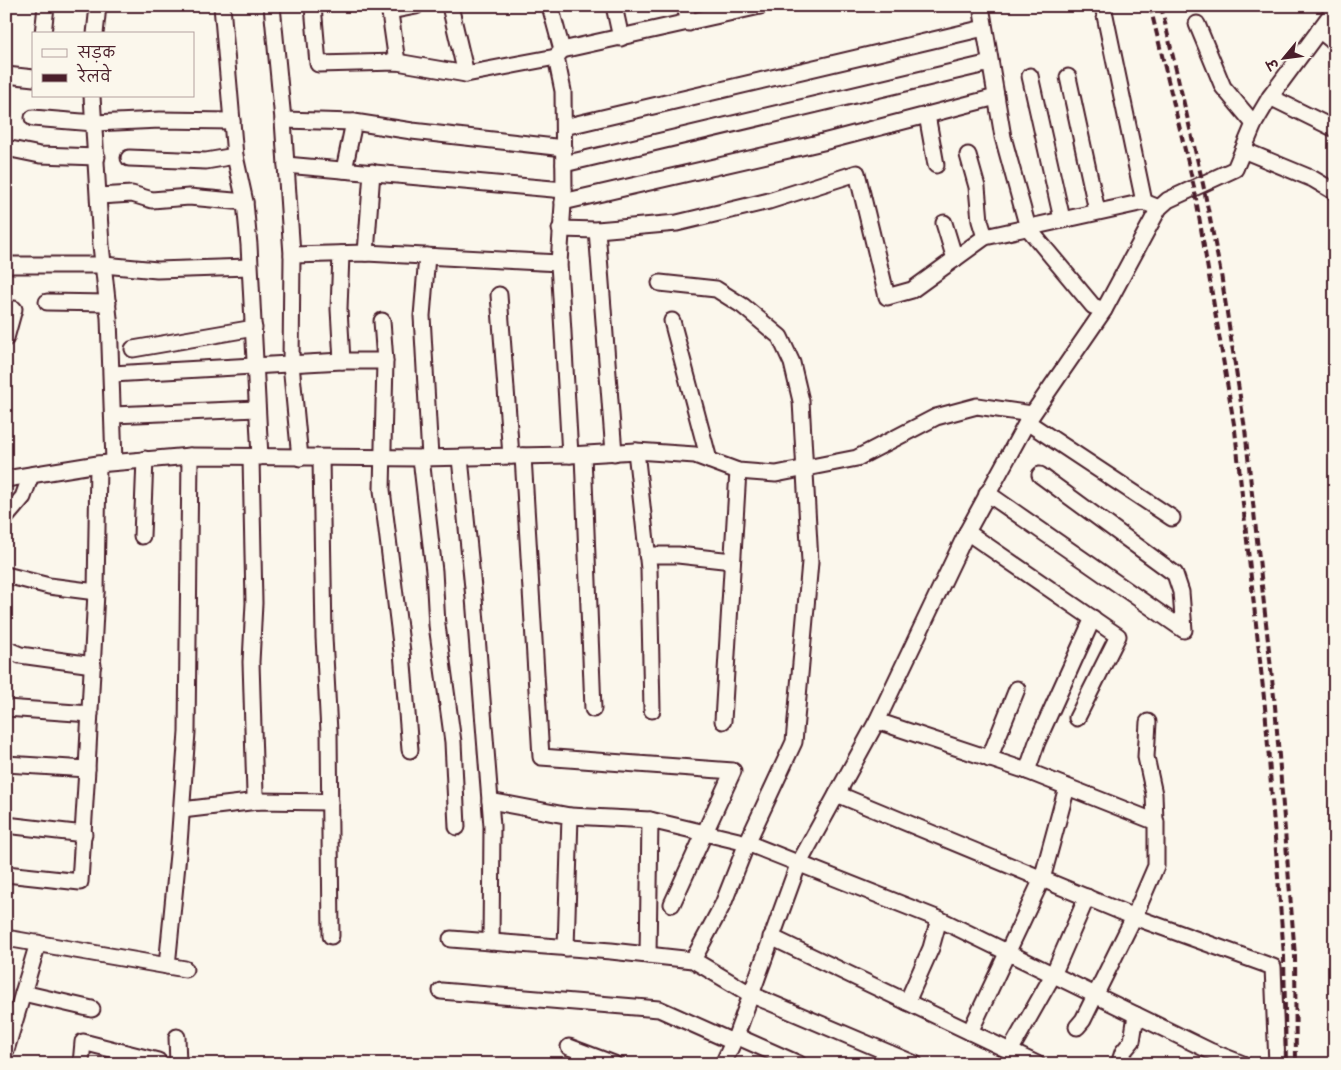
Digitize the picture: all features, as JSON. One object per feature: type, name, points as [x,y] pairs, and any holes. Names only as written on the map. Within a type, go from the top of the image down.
[{"type":"street","points":[[43,32],[46,6]]},
{"type":"street","points":[[95,32],[98,6]]},
{"type":"street","points":[[222,6],[235,156],[244,202],[250,267],[258,409],[251,662],[255,794],[258,801]]},
{"type":"street","points":[[272,6],[283,120],[292,255],[291,364],[300,458]]},
{"type":"street","points":[[313,6],[318,64],[397,62],[466,74],[689,23],[743,8],[760,6]]},
{"type":"street","points":[[397,62],[389,9],[416,6]]},
{"type":"street","points":[[450,6],[466,74]]},
{"type":"street","points":[[550,6],[559,53],[563,91],[564,164],[559,263],[577,455],[593,709]]},
{"type":"street","points":[[614,6],[622,38]]},
{"type":"street","points":[[685,6],[689,23]]},
{"type":"street","points":[[981,6],[1003,137],[1028,228],[1093,306],[1104,310]]},
{"type":"street","points":[[1103,6],[1144,202]]},
{"type":"street","points":[[723,1064],[798,865],[877,721],[967,532],[1029,418],[1104,310],[1160,208],[1168,200],[1235,169],[1254,124],[1270,97],[1335,9]]},
{"type":"street","points":[[1197,24],[1223,87],[1254,124]]},
{"type":"street","points":[[564,127],[984,28]]},
{"type":"street","points":[[1319,30],[1335,43]]},
{"type":"street","points":[[564,164],[990,63]]},
{"type":"street","points":[[6,75],[32,78]]},
{"type":"street","points":[[1030,76],[1062,219]]},
{"type":"street","points":[[1068,77],[1097,211]]},
{"type":"street","points":[[286,165],[372,172],[563,196],[823,142],[996,97]]},
{"type":"street","points":[[1270,97],[1335,128]]},
{"type":"street","points":[[92,98],[108,303],[114,462]]},
{"type":"street","points":[[927,115],[936,165]]},
{"type":"street","points":[[33,118],[94,123],[160,120],[232,121]]},
{"type":"street","points":[[283,120],[354,122],[412,131],[564,148]]},
{"type":"street","points":[[344,170],[354,122]]},
{"type":"street","points":[[6,148],[40,155],[97,158]]},
{"type":"street","points":[[1243,150],[1313,179],[1335,192]]},
{"type":"street","points":[[968,155],[978,187],[980,220],[984,237]]},
{"type":"street","points":[[129,158],[206,162],[235,156]]},
{"type":"street","points":[[366,253],[372,172]]},
{"type":"street","points":[[560,229],[597,230],[677,224],[769,201],[857,173],[887,297],[912,290],[984,237],[1144,202],[1160,208]]},
{"type":"street","points":[[99,196],[132,194],[152,200],[189,197],[244,202]]},
{"type":"street","points":[[944,223],[955,259]]},
{"type":"street","points":[[597,230],[614,453]]},
{"type":"street","points":[[292,255],[366,253],[559,263]]},
{"type":"street","points":[[341,254],[338,309],[342,361]]},
{"type":"street","points":[[427,256],[422,316],[426,458],[436,625],[453,742],[457,828]]},
{"type":"street","points":[[6,265],[104,265],[157,270],[250,267]]},
{"type":"street","points":[[660,283],[716,289],[743,306],[780,337],[792,363],[800,400],[810,562],[794,742],[747,843],[723,904],[693,960]]},
{"type":"street","points":[[499,295],[517,456],[541,757],[733,771],[672,904]]},
{"type":"street","points":[[47,302],[108,303]]},
{"type":"street","points":[[6,338],[14,309]]},
{"type":"street","points":[[382,321],[384,361],[384,458],[382,490],[402,652],[410,750]]},
{"type":"street","points":[[672,322],[709,460]]},
{"type":"street","points":[[133,349],[254,328]]},
{"type":"street","points":[[112,374],[256,368],[342,361],[384,361]]},
{"type":"street","points":[[6,479],[114,462],[190,456],[460,458],[636,452],[694,455],[738,471],[776,474],[857,458],[885,446],[936,417],[977,406],[1029,418],[1172,518]]},
{"type":"street","points":[[113,414],[258,409]]},
{"type":"street","points":[[636,452],[647,555],[652,710]]},
{"type":"street","points":[[167,966],[182,810],[186,732],[190,456]]},
{"type":"street","points":[[321,458],[324,637],[329,732],[331,936]]},
{"type":"street","points":[[460,458],[490,801],[491,942]]},
{"type":"street","points":[[142,536],[145,459]]},
{"type":"street","points":[[6,874],[80,882],[93,666],[98,464]]},
{"type":"street","points":[[723,721],[738,471]]},
{"type":"street","points":[[6,517],[23,497],[31,475]]},
{"type":"street","points":[[987,493],[1184,630],[1181,592],[1176,574],[1040,475]]},
{"type":"street","points":[[967,532],[1118,636],[1077,718]]},
{"type":"street","points":[[647,555],[678,555],[732,561]]},
{"type":"street","points":[[6,575],[49,586],[96,592]]},
{"type":"street","points":[[1027,771],[1037,742],[1092,618]]},
{"type":"street","points":[[6,649],[20,655],[93,666]]},
{"type":"street","points":[[989,759],[1017,688]]},
{"type":"street","points":[[6,708],[90,714]]},
{"type":"street","points":[[877,721],[1027,771],[1155,821]]},
{"type":"street","points":[[1077,1027],[1083,1020],[1134,917],[1156,866],[1154,794],[1146,757],[1148,722]]},
{"type":"street","points":[[6,764],[87,768]]},
{"type":"street","points":[[970,1032],[1042,879],[1067,787]]},
{"type":"street","points":[[836,794],[1134,917],[1273,967],[1277,1064]]},
{"type":"street","points":[[182,810],[258,801],[330,802]]},
{"type":"street","points":[[490,801],[570,816],[650,820],[704,831],[747,843],[798,865],[939,919],[1210,1051],[1243,1064]]},
{"type":"street","points":[[566,948],[570,816]]},
{"type":"street","points":[[648,955],[650,820]]},
{"type":"street","points":[[6,825],[84,834]]},
{"type":"street","points":[[1010,1051],[1053,975],[1086,897]]},
{"type":"street","points":[[907,1002],[931,948],[939,919]]},
{"type":"street","points":[[771,937],[1037,1064]]},
{"type":"street","points":[[6,938],[185,969]]},
{"type":"street","points":[[451,939],[693,960],[750,994],[915,1064]]},
{"type":"street","points":[[6,1050],[9,1031],[38,943]]},
{"type":"street","points":[[441,991],[659,1009],[799,1064]]},
{"type":"street","points":[[23,993],[92,1009]]},
{"type":"street","points":[[1119,1064],[1123,1052],[1132,1041],[1136,1015]]},
{"type":"street","points":[[177,1037],[178,1064]]},
{"type":"street","points":[[81,1064],[83,1042],[130,1059],[158,1062]]},
{"type":"street","points":[[569,1047],[614,1064]]},
{"type":"railway","points":[[1150,6],[1194,187],[1235,430],[1265,707],[1284,956],[1286,1064]]},
{"type":"railway","points":[[1161,6],[1203,184],[1221,274],[1245,429],[1275,706],[1295,956],[1296,1064]]}]
